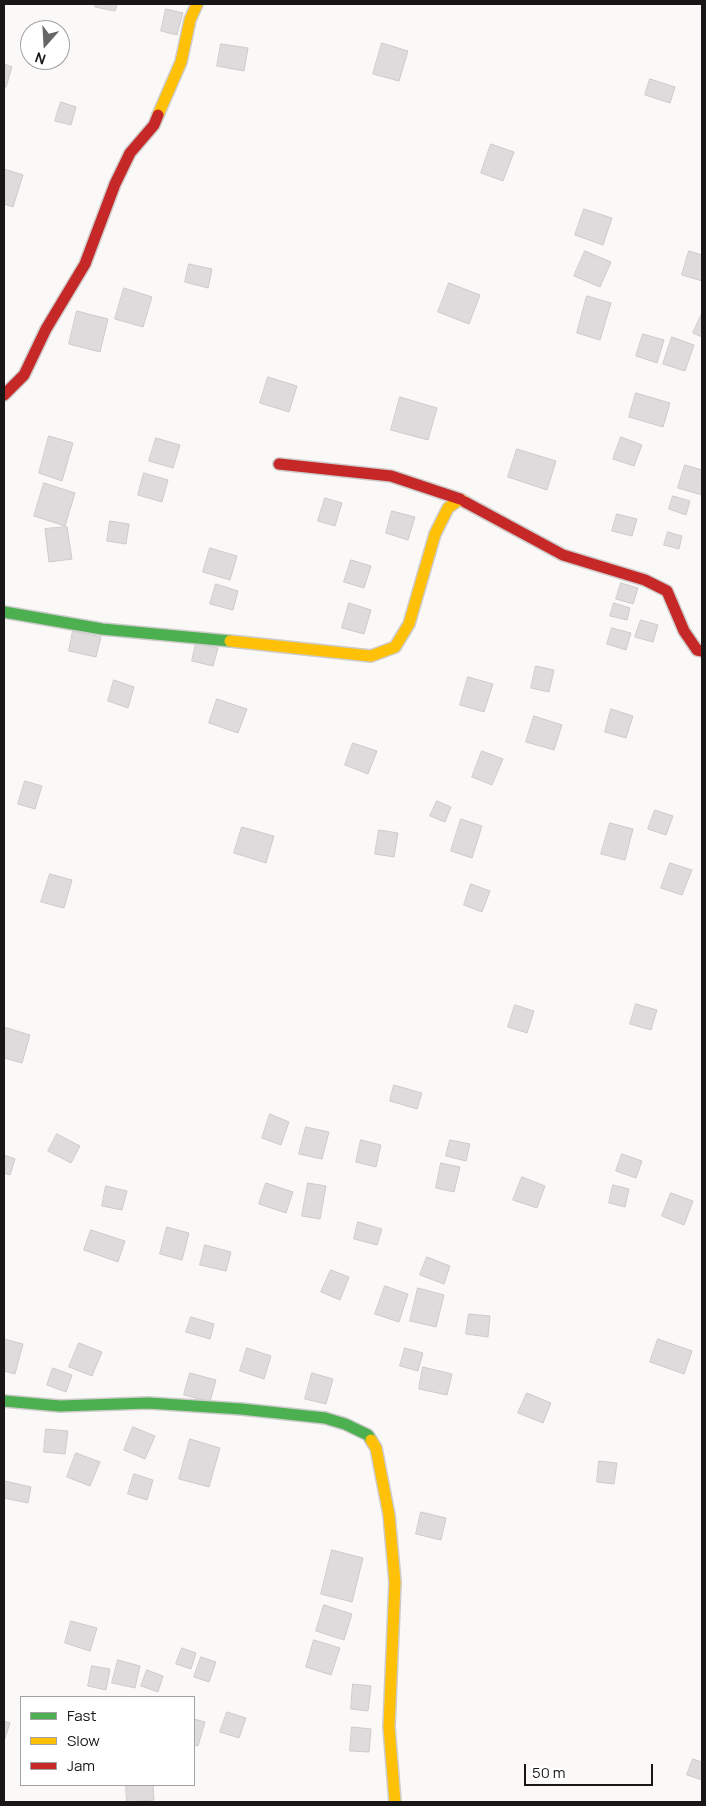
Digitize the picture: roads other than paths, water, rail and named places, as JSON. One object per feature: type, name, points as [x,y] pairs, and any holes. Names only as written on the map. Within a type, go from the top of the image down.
[{"type":"street","points":[[4,396],[24,376],[46,329],[85,264],[115,184],[130,153],[154,125],[181,62],[190,20],[197,4]]},
{"type":"street","points":[[279,464],[391,476],[460,499],[563,555],[645,580],[667,591],[684,631],[697,650],[702,651]]},
{"type":"street","points":[[4,612],[102,629],[234,640],[371,656],[395,647],[409,624],[435,534],[448,508],[460,499]]},
{"type":"street","points":[[4,1401],[60,1406],[148,1403],[241,1409],[325,1418],[346,1424],[368,1434],[376,1448],[381,1471],[395,1582],[389,1727],[395,1802]]}]
